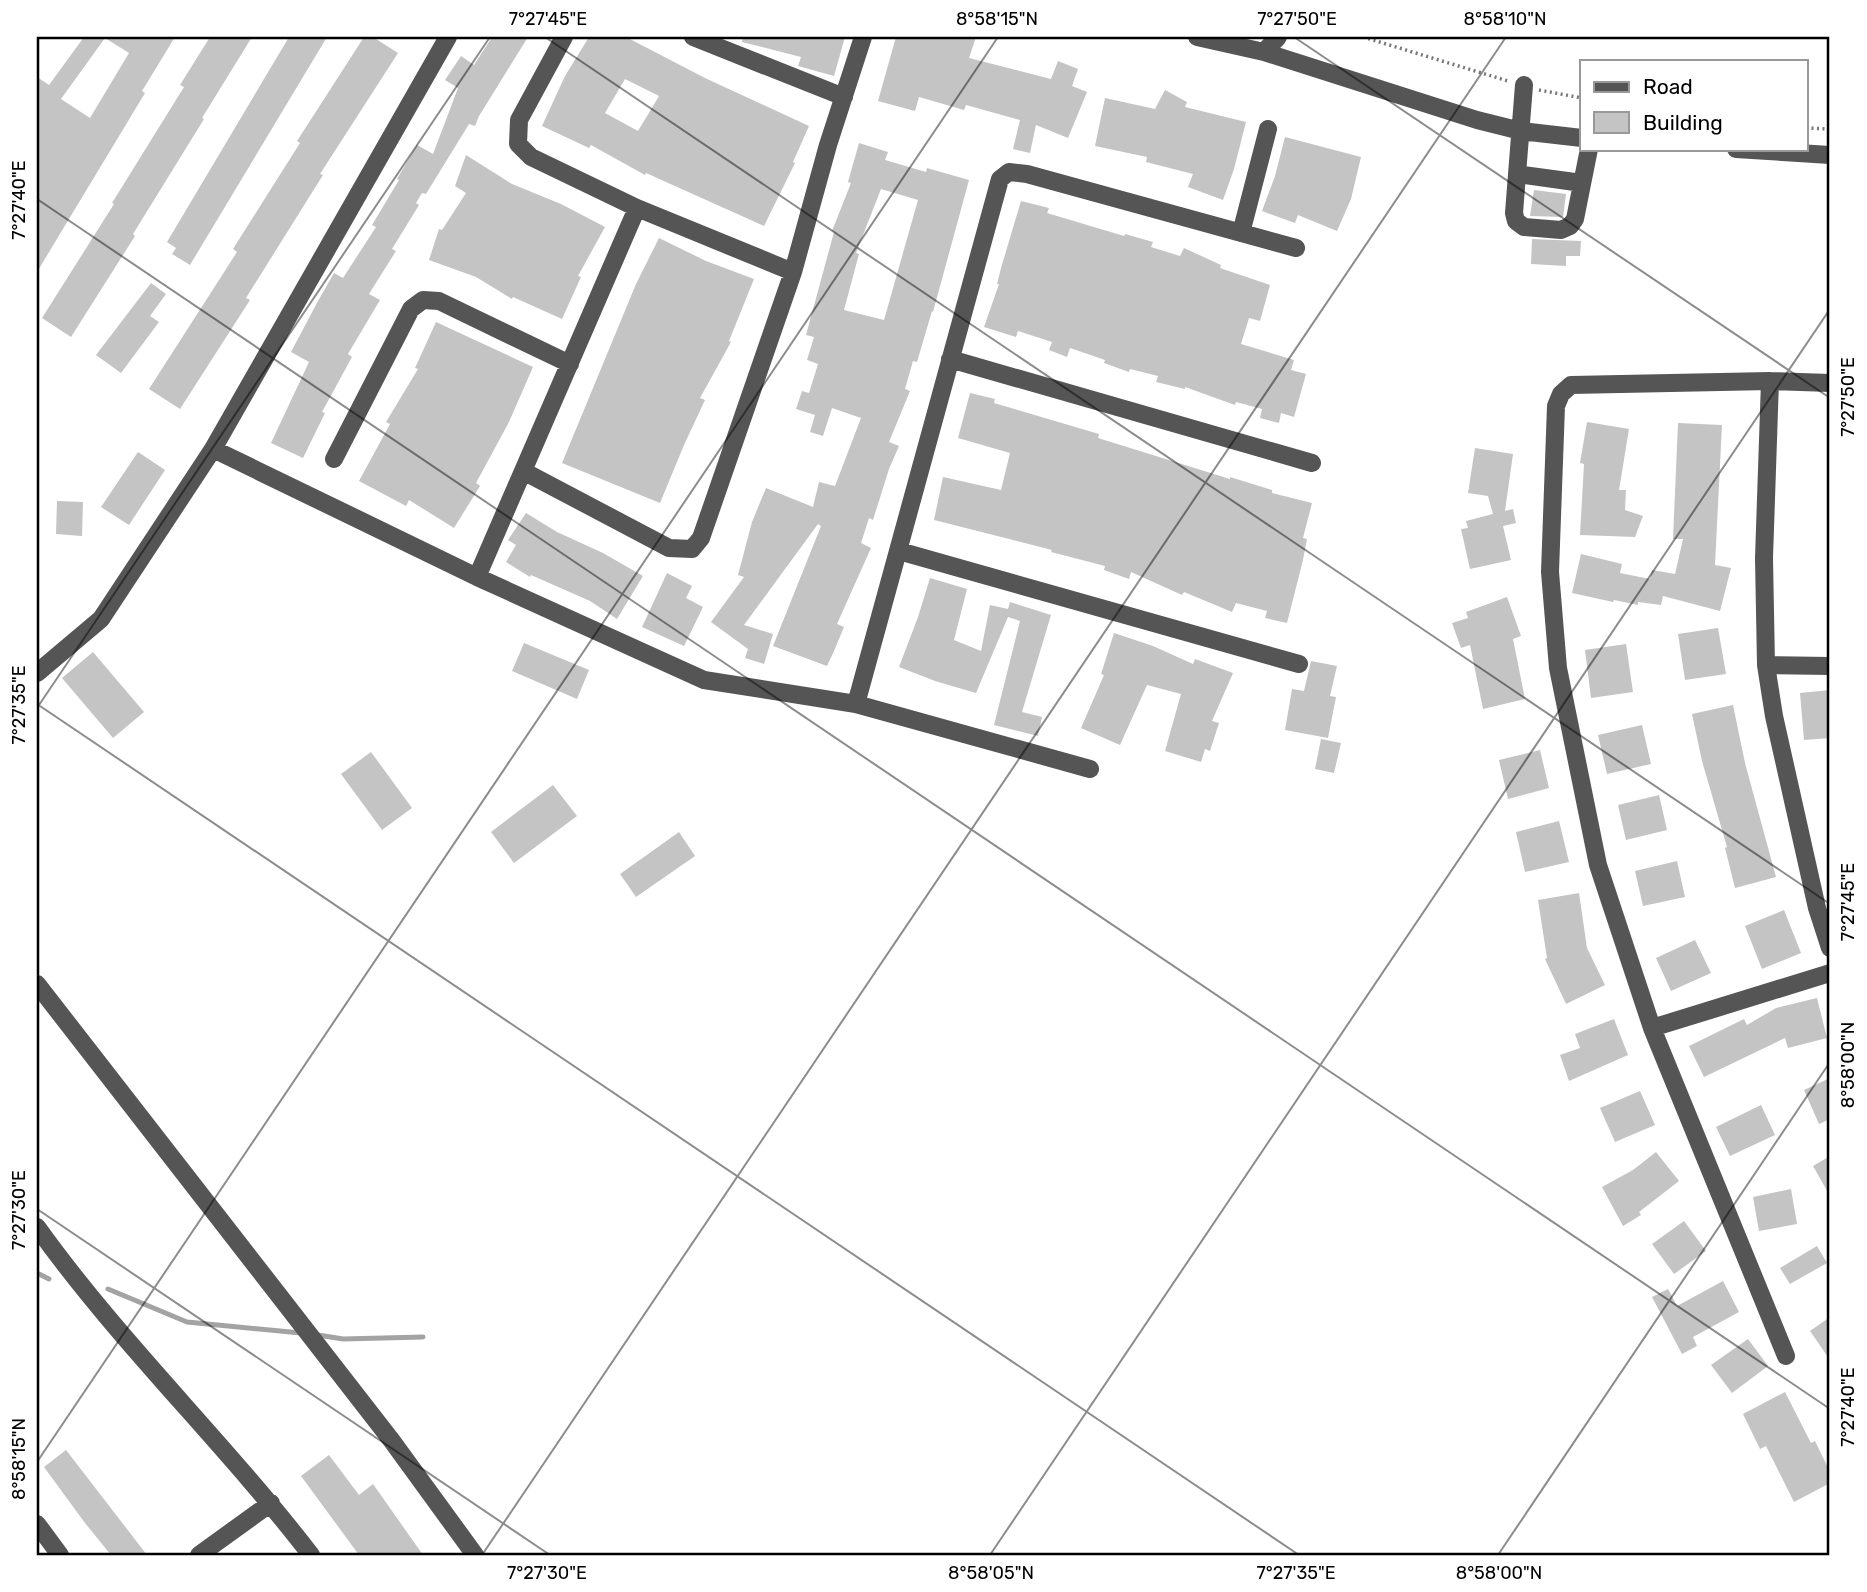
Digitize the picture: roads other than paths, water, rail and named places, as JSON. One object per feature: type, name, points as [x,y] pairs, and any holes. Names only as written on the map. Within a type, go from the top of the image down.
[{"type":"street","points":[[37,673],[101,618],[213,449],[448,37]]},
{"type":"street","points":[[564,37],[519,120],[518,144],[531,157],[637,208],[793,272]]},
{"type":"street","points":[[693,37],[716,41],[844,97]]},
{"type":"street","points":[[523,471],[669,548],[692,549],[701,538],[793,272],[863,37]]},
{"type":"street","points":[[1197,37],[1264,52],[1477,120],[1521,131],[1580,138]]},
{"type":"street","points":[[1264,52],[1278,37]]},
{"type":"street","points":[[1524,86],[1514,213],[1516,221],[1524,227],[1561,230],[1570,226],[1576,219],[1589,150]]},
{"type":"street","points":[[1241,233],[1268,129]]},
{"type":"street","points":[[1752,150],[1830,155]]},
{"type":"street","points":[[856,704],[1000,179],[1009,172],[1027,174],[1296,248]]},
{"type":"street","points":[[1517,174],[1582,183]]},
{"type":"street","points":[[477,577],[637,208]]},
{"type":"street","points":[[334,459],[411,309],[423,300],[439,301],[570,364]]},
{"type":"street","points":[[950,359],[1312,463]]},
{"type":"street","points":[[1770,381],[1764,558],[1766,665],[1774,716],[1817,908],[1830,948]]},
{"type":"street","points":[[1786,1356],[1652,1028],[1598,865],[1558,668],[1550,572],[1556,406],[1561,394],[1571,385],[1770,381],[1830,383]]},
{"type":"street","points":[[213,449],[477,577],[704,680],[856,704],[1090,769]]},
{"type":"street","points":[[899,551],[1299,664]]},
{"type":"street","points":[[1766,665],[1830,666]]},
{"type":"street","points":[[1652,1028],[1830,973]]},
{"type":"street","points":[[37,984],[392,1441],[475,1555]]},
{"type":"street","points":[[37,1227],[156,1377],[271,1503],[311,1555]]},
{"type":"street","points":[[199,1555],[271,1503]]},
{"type":"street","points":[[37,1524],[60,1555]]},
{"type":"waterway","points":[[37,1273],[49,1279]]},
{"type":"waterway","points":[[108,1289],[187,1322],[301,1333]]},
{"type":"waterway","points":[[318,1335],[343,1339],[423,1337]]}]
